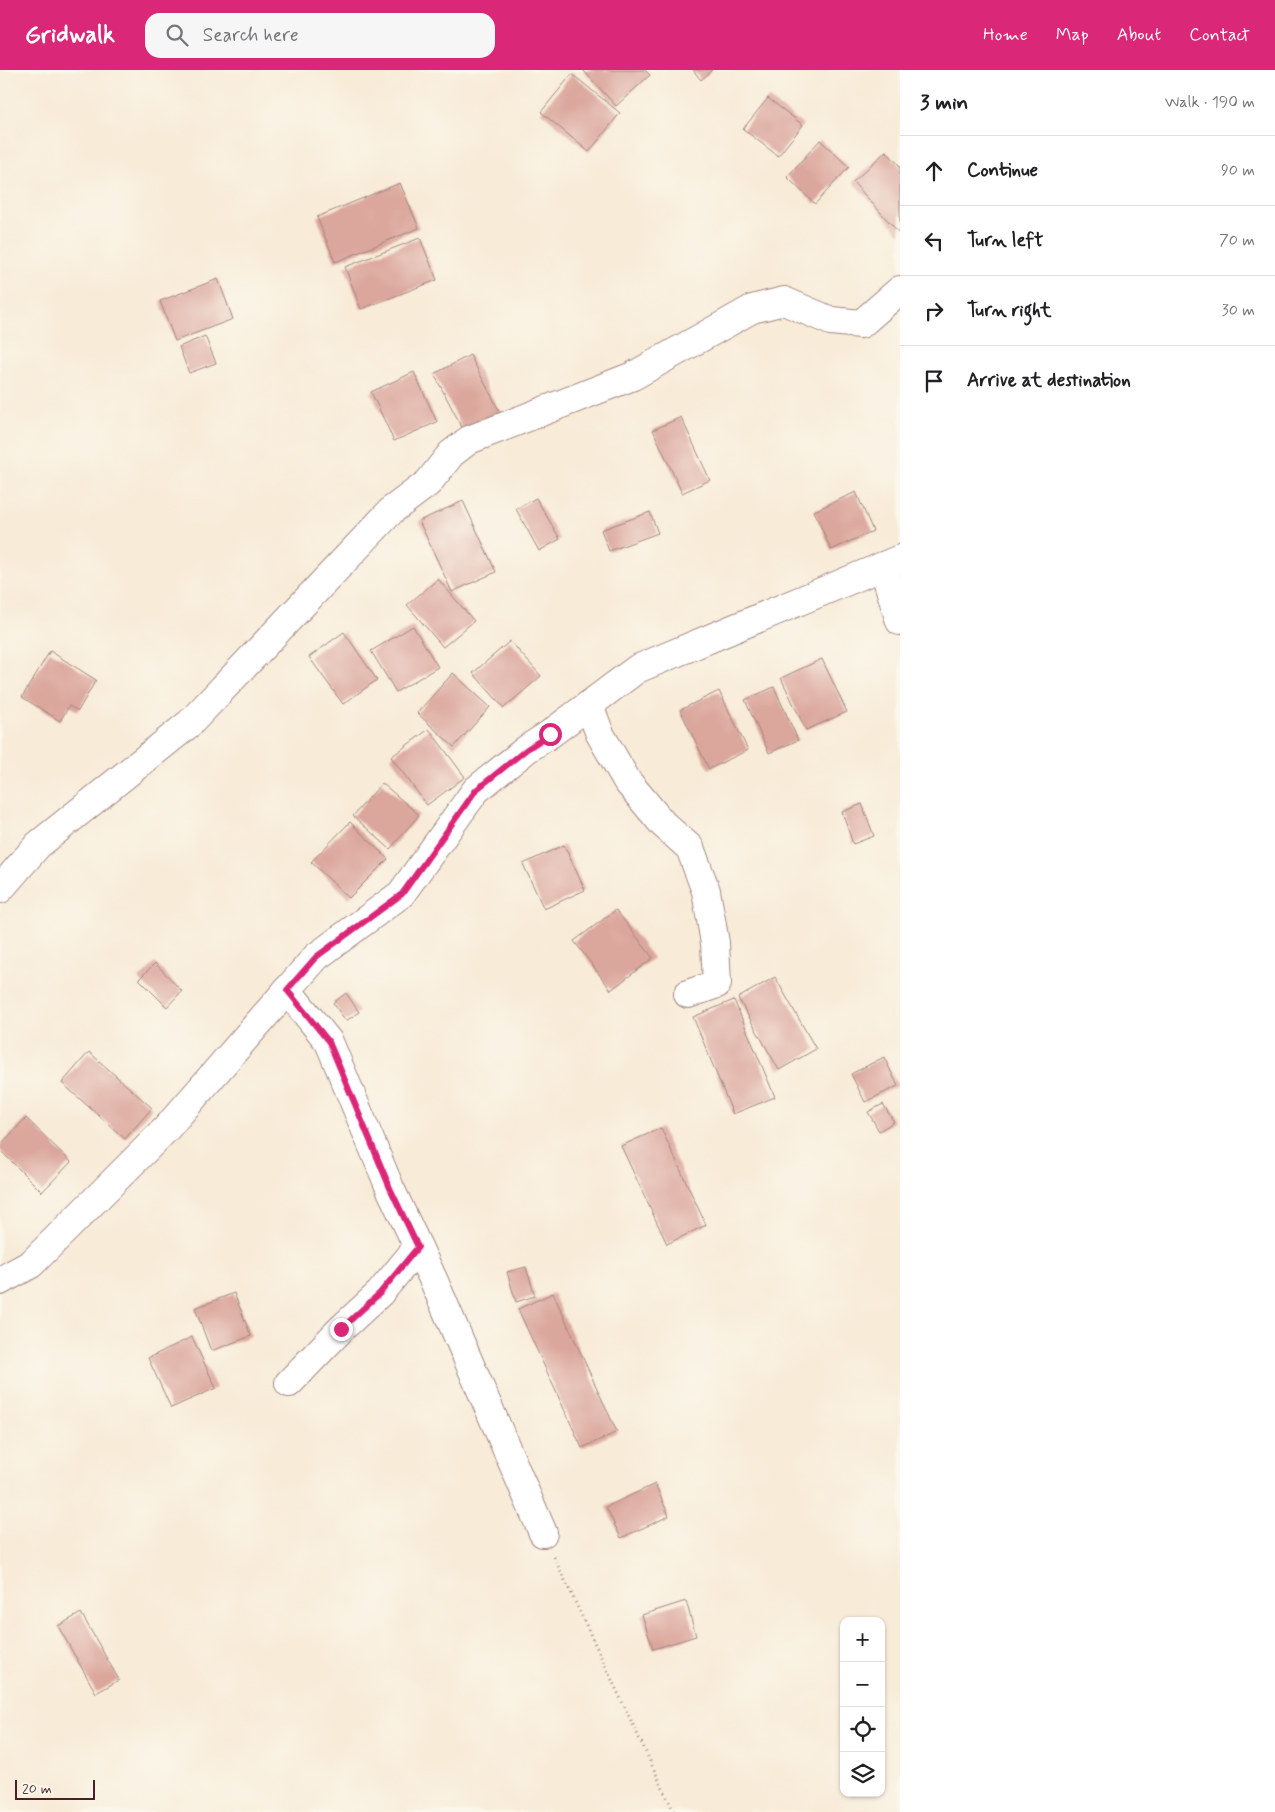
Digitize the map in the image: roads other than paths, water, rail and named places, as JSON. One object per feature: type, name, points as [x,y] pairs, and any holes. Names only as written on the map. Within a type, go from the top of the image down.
[{"type":"street","points":[[0,889],[38,845],[190,723],[392,510],[428,483],[451,454],[469,440],[633,376],[752,309],[784,301],[831,321],[861,324],[900,290]]},
{"type":"street","points":[[0,1281],[31,1264],[166,1129],[316,957],[402,894],[476,790],[527,749],[637,669],[891,562],[900,622]]},
{"type":"street","points":[[589,705],[600,734],[627,781],[663,824],[690,848],[706,891],[715,943],[717,984],[688,994]]},
{"type":"street","points":[[287,990],[329,1042],[390,1188],[418,1247],[542,1533]]},
{"type":"street","points":[[289,1383],[341,1329],[380,1293],[418,1247]]}]
